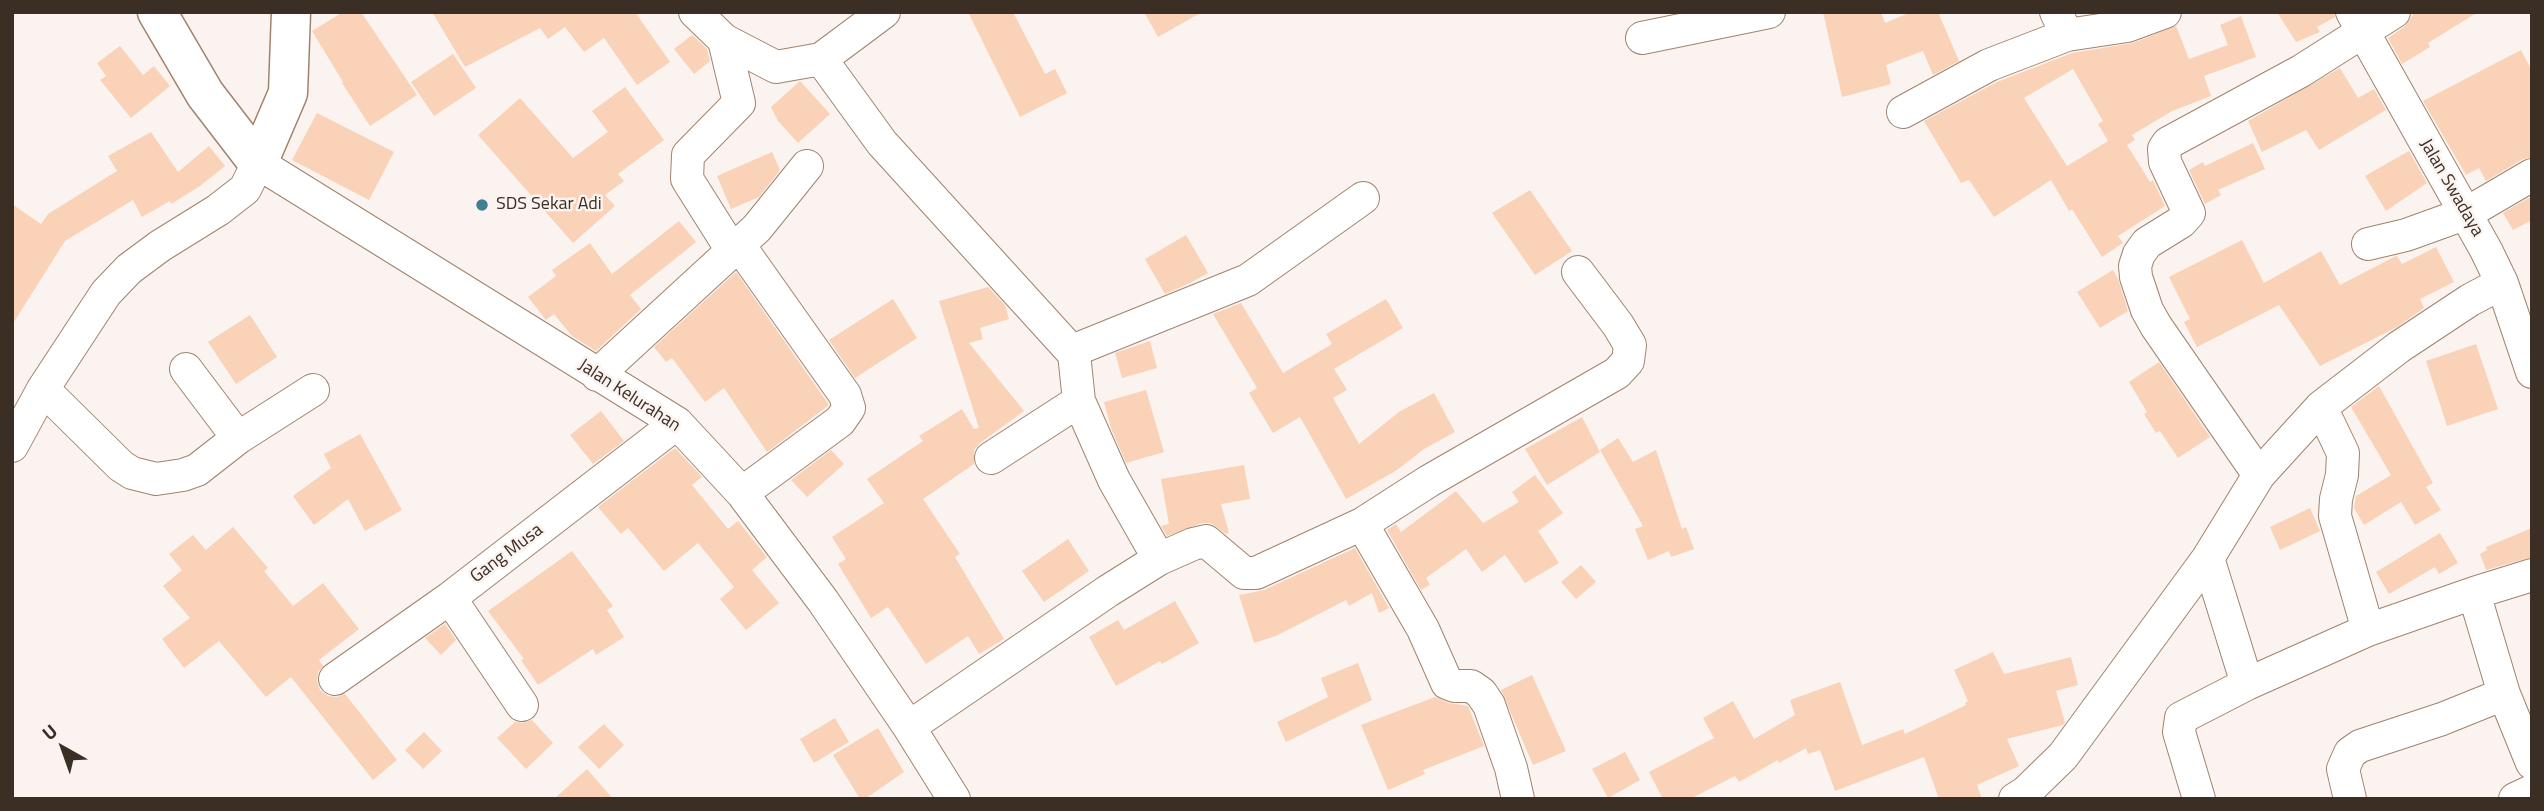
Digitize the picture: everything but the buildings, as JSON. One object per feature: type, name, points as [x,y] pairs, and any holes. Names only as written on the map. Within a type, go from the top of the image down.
[{"type":"street","points":[[157,12],[205,94],[258,163]]},
{"type":"street","points":[[12,446],[43,389],[106,293],[129,269],[218,210],[244,189],[288,93],[291,12]]},
{"type":"street","points":[[695,12],[724,40],[776,67],[821,59],[884,12]]},
{"type":"street","points":[[1642,38],[1769,12]]},
{"type":"street","points":[[1903,112],[2062,23],[2127,26],[2165,12]]},
{"type":"street","points":[[2259,475],[2185,370],[2142,298],[2135,266],[2139,254],[2147,243],[2182,222],[2189,213],[2163,154],[2168,143],[2301,71],[2357,22],[2394,12]]},
{"type":"street","name":"Jalan Swadaya","points":[[2357,22],[2467,213],[2502,284],[2532,372]]},
{"type":"street","points":[[724,40],[739,103],[688,155],[687,179],[845,395],[849,408],[840,421],[743,493]]},
{"type":"street","points":[[821,59],[882,143],[1073,354],[1079,401],[1114,480],[1159,559]]},
{"type":"street","name":"Jalan Kelurahan","points":[[258,163],[677,423],[743,493],[823,601],[909,727],[940,794]]},
{"type":"street","points":[[597,375],[736,249],[757,228],[807,166]]},
{"type":"street","points":[[2368,244],[2406,235],[2467,213],[2532,175]]},
{"type":"street","points":[[1073,354],[1082,347],[1248,280],[1363,198]]},
{"type":"street","points":[[909,727],[1159,559],[1206,541],[1244,573],[1256,573],[1362,524],[1429,481],[1617,373],[1630,356],[1630,345],[1578,272]]},
{"type":"street","points":[[2015,799],[2026,792],[2063,756],[2208,558],[2259,475],[2321,407],[2399,347],[2470,300],[2502,284]]},
{"type":"street","points":[[186,369],[238,438]]},
{"type":"street","points":[[43,389],[121,466],[156,479],[197,470],[238,438],[313,390]]},
{"type":"street","points":[[991,458],[1079,401]]},
{"type":"street","points":[[2321,407],[2343,453],[2344,464],[2335,516],[2368,630]]},
{"type":"street","name":"Gang Musa","points":[[335,679],[450,598],[677,423]]},
{"type":"street","points":[[1362,524],[1423,629],[1447,683],[1455,687],[1471,686],[1481,693],[1489,705],[1511,768],[1518,799]]},
{"type":"street","points":[[2208,558],[2247,684]]},
{"type":"street","points":[[2199,799],[2179,732],[2181,718],[2247,684],[2368,630],[2532,575]]},
{"type":"street","points":[[2474,593],[2504,694],[2532,763]]},
{"type":"street","points":[[450,598],[522,705]]},
{"type":"street","points":[[2350,799],[2343,769],[2350,753],[2360,746],[2442,719],[2504,694]]},
{"type":"street","points":[[2515,799],[2532,791]]},
{"type":"place","name":"SDS Sekar Adi","points":[[482,205]]}]
